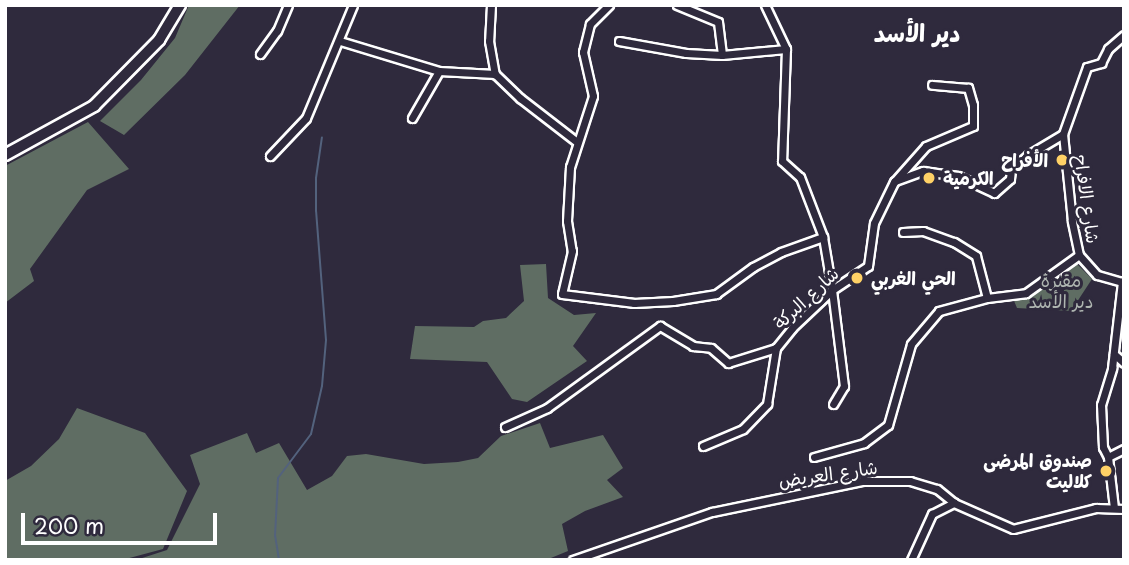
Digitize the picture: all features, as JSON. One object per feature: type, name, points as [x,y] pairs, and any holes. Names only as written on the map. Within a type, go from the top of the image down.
[{"type":"main road","points":[[5,155],[94,106],[159,40],[180,5]]},
{"type":"street","points":[[260,54],[277,31],[288,5]]},
{"type":"street","points":[[270,156],[306,118],[353,5]]},
{"type":"street","points":[[491,5],[489,41],[495,74],[520,98],[577,142]]},
{"type":"street","points":[[609,5],[590,24],[583,52],[593,96],[570,167],[567,200],[572,251],[562,294],[634,303],[673,301],[716,294],[753,267],[781,252],[823,237]]},
{"type":"street","points":[[677,5],[718,22],[722,55]]},
{"type":"street","points":[[765,5],[786,49],[782,160],[800,177],[823,237],[845,386],[833,404]]},
{"type":"street","name":"شارع الافراح","points":[[1114,508],[1108,457],[1103,447],[1101,405],[1114,354],[1123,281],[1097,275],[1079,255],[1072,221],[1063,134],[1087,67],[1101,63],[1108,49],[1124,35]]},
{"type":"street","points":[[340,41],[439,71],[495,74]]},
{"type":"street","points":[[619,41],[686,53],[722,55],[786,49]]},
{"type":"street","points":[[412,118],[439,71]]},
{"type":"street","name":"شارع البركة","points":[[505,427],[547,408],[660,326],[693,346],[711,348],[728,363],[776,348],[792,328],[832,290],[868,266],[874,223],[894,182],[926,146],[973,126],[973,104],[968,88],[932,85]]},
{"type":"street","points":[[894,182],[923,172],[958,176],[994,193],[1010,179],[1011,170],[1028,155],[1063,134]]},
{"type":"street","points":[[903,232],[923,231],[954,242],[976,256],[987,298]]},
{"type":"street","points":[[814,457],[864,443],[888,425],[911,344],[939,311],[987,298],[1026,293],[1079,255]]},
{"type":"street","points":[[703,446],[743,429],[766,404],[776,348]]},
{"type":"street","points":[[1114,354],[1124,363]]},
{"type":"street","points":[[1108,457],[1124,449]]},
{"type":"street","name":"شارع العريض","points":[[573,560],[712,512],[862,481],[910,481],[937,489],[954,503],[1013,529],[1096,508],[1124,509]]},
{"type":"street","points":[[911,560],[932,514],[954,503]]},
{"type":"green space","points":[[189,5],[240,5],[185,75],[124,135],[100,121],[141,80],[175,38]]},
{"type":"green space","points":[[88,122],[129,169],[87,190],[30,269],[34,281],[5,303],[5,166]]},
{"type":"green space","name":"مقبرة دير الأسد","points":[[1072,259],[1092,279],[1071,311],[1017,308],[1012,296],[1027,293]]},
{"type":"green space","points":[[546,264],[548,298],[574,315],[596,313],[573,346],[587,361],[527,402],[512,399],[487,362],[410,359],[415,326],[474,327],[483,321],[506,318],[524,301],[520,265]]},
{"type":"green space","points":[[77,408],[145,433],[187,491],[163,549],[122,560],[5,560],[5,481],[31,466],[59,439]]},
{"type":"green space","points":[[540,423],[550,448],[603,435],[623,468],[607,480],[623,497],[585,511],[562,524],[568,551],[546,560],[136,560],[167,550],[200,484],[190,455],[247,433],[256,453],[279,443],[307,490],[332,476],[347,456],[366,454],[424,464],[458,462],[478,458],[501,436]]},
{"type":"waterway","points":[[279,560],[275,536],[278,478],[311,434],[322,386],[326,340],[316,211],[316,178],[322,137]]},
{"type":"place","name":"الأفراح","points":[[1062,160]]},
{"type":"place","name":"الكرمية","points":[[929,178]]},
{"type":"place","name":"الحي الغربي","points":[[857,278]]},
{"type":"place","name":"صندوق المرضى كلاليت","points":[[1106,471]]},
{"type":"district","name":"دير الأسد","points":[[917,33]]}]
